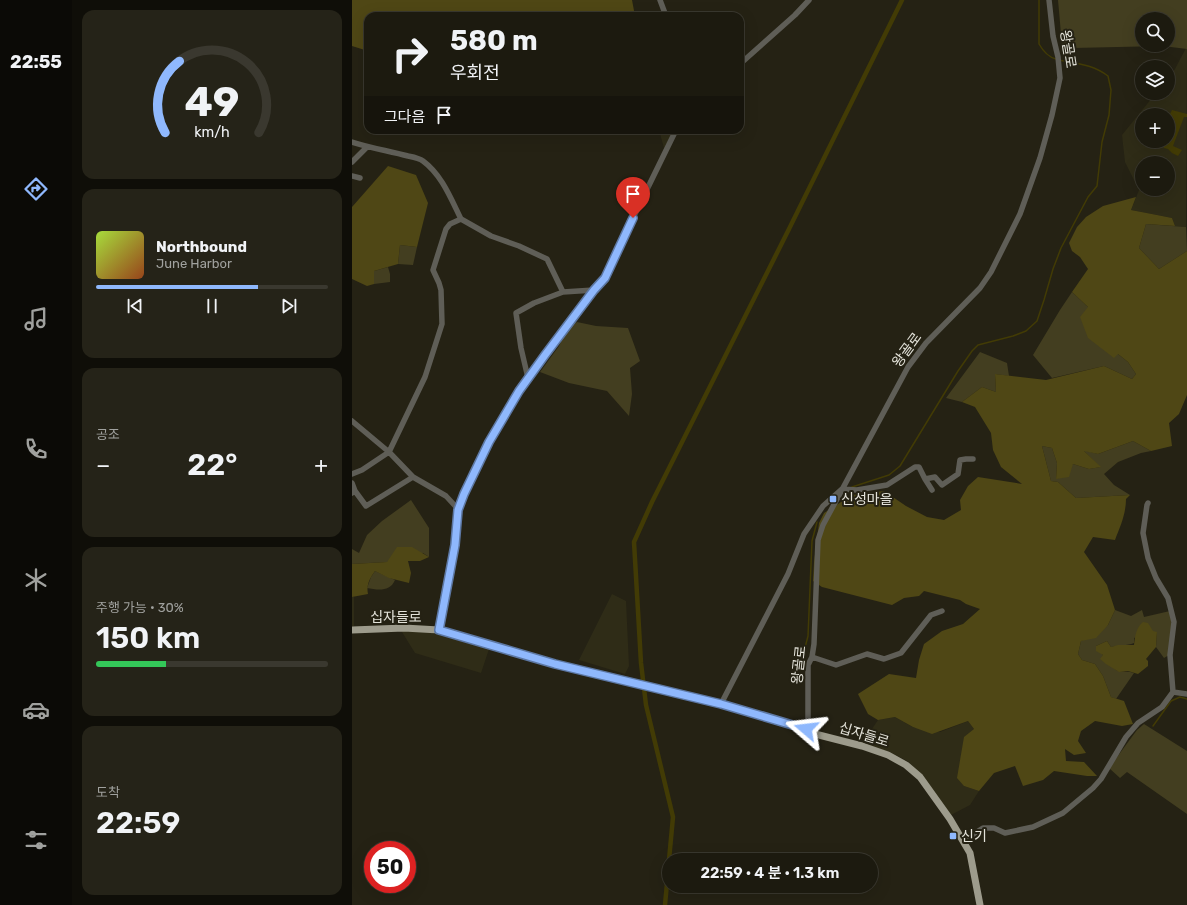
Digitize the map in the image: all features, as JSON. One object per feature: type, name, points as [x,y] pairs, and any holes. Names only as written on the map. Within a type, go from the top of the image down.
[{"type":"main road","name":"십자들로","points":[[352,630],[404,628],[439,630],[555,664],[721,704],[888,755],[906,764],[920,777],[964,841],[970,852],[980,905]]},
{"type":"street","points":[[660,0],[664,12]]},
{"type":"street","points":[[744,60],[795,15],[809,0]]},
{"type":"street","name":"왕골로","points":[[806,729],[808,718],[808,665],[812,657],[818,540],[823,525],[908,367],[926,342],[980,288],[991,272],[1020,214],[1040,158],[1052,115],[1060,78],[1049,0]]},
{"type":"street","points":[[439,630],[455,545],[458,510],[464,494],[489,442],[528,378],[594,290],[605,278],[674,134]]},
{"type":"street","points":[[352,142],[422,160],[434,171],[445,186],[461,219],[491,236],[519,246],[547,259],[563,292]]},
{"type":"street","points":[[352,162],[367,147]]},
{"type":"street","points":[[352,176],[360,178]]},
{"type":"street","points":[[352,474],[362,470],[389,452],[425,377],[442,324],[441,290],[433,270],[446,229],[450,224],[461,219]]},
{"type":"street","points":[[528,378],[521,348],[516,312],[534,303],[563,292],[594,290]]},
{"type":"street","points":[[352,421],[389,452],[413,477],[446,496],[458,510]]},
{"type":"street","points":[[925,479],[935,478],[942,485],[958,474],[960,460],[973,459]]},
{"type":"street","points":[[721,704],[788,574],[804,534],[823,506],[842,489],[856,490],[887,485],[915,467],[919,467],[932,490]]},
{"type":"street","points":[[352,483],[353,492],[366,506],[413,477]]},
{"type":"street","points":[[964,841],[983,828],[994,828],[1005,833],[1033,827],[1063,813],[1101,779],[1126,737],[1136,726],[1162,707],[1173,692],[1170,656],[1174,622],[1168,598],[1156,578],[1148,558],[1143,533],[1148,503]]},
{"type":"street","points":[[812,657],[836,665],[867,654],[884,659],[901,653],[931,615],[942,611]]},
{"type":"street","points":[[1173,692],[1187,694]]},
{"type":"shaded area","points":[[352,0],[632,0],[634,12],[364,12],[364,50],[352,46]]},
{"type":"shaded area","points":[[1058,0],[1187,0],[1187,49],[1175,48],[1175,12],[1135,12],[1135,47],[1073,48],[1062,45]]},
{"type":"shaded area","points":[[1186,48],[1186,227],[1175,226],[1172,218],[1131,210],[1137,196],[1175,196],[1175,156],[1135,156],[1135,182],[1125,162],[1122,135],[1135,119],[1135,148],[1175,148],[1175,108],[1144,108],[1150,100],[1175,100],[1175,69]]},
{"type":"shaded area","points":[[1175,111],[1187,114],[1187,117],[1184,117],[1175,141]]},
{"type":"shaded area","points":[[660,134],[673,134],[664,148]]},
{"type":"shaded area","points":[[1175,147],[1182,150],[1178,156],[1164,148]]},
{"type":"shaded area","points":[[388,166],[416,175],[428,203],[417,247],[400,245],[398,264],[374,271],[374,284],[367,286],[352,279],[352,207]]},
{"type":"shaded area","points":[[1136,197],[1131,210],[1172,218],[1175,226],[1146,224],[1139,248],[1159,269],[1187,251],[1187,395],[1179,414],[1169,423],[1172,446],[1151,451],[1133,441],[1098,454],[1084,451],[1101,467],[1089,469],[1073,464],[1069,477],[1056,479],[1057,463],[1052,448],[1042,446],[1051,481],[1058,482],[1076,498],[1130,495],[1126,499],[1124,515],[1115,540],[1093,537],[1084,552],[1107,585],[1115,610],[1108,625],[1096,638],[1081,641],[1078,654],[1082,660],[1095,664],[1103,676],[1111,697],[1124,701],[1133,724],[1122,726],[1095,721],[1081,731],[1078,741],[1086,753],[1074,755],[1065,749],[1066,761],[1084,762],[1097,776],[1054,771],[1043,780],[1023,786],[1015,766],[994,773],[979,791],[964,786],[957,778],[964,737],[974,729],[968,721],[932,734],[913,727],[895,717],[878,720],[868,714],[858,694],[889,674],[916,678],[919,660],[924,644],[942,631],[963,624],[980,609],[960,600],[924,591],[919,596],[904,598],[892,605],[822,587],[813,581],[819,523],[824,513],[852,495],[884,491],[906,506],[927,517],[944,520],[961,510],[960,500],[968,486],[978,477],[1022,484],[1001,467],[993,450],[991,433],[975,407],[962,402],[982,387],[996,392],[995,374],[1046,380],[1104,366],[1132,379],[1136,374],[1128,362],[1118,354],[1114,358],[1088,338],[1080,317],[1088,307],[1072,292],[1088,269],[1080,257],[1072,251],[1069,243],[1077,227],[1086,217],[1103,206]]},
{"type":"shaded area","points":[[1146,224],[1186,227],[1187,251],[1159,269],[1139,248]]},
{"type":"shaded area","points":[[400,245],[417,247],[413,265],[398,264]]},
{"type":"shaded area","points":[[388,267],[390,282],[374,284],[374,271]]},
{"type":"shaded area","points":[[1072,292],[1088,307],[1118,354],[1128,362],[1136,374],[1132,379],[1104,366],[1052,378],[1033,355]]},
{"type":"shaded area","points":[[577,322],[596,326],[628,328],[640,361],[630,368],[632,394],[629,416],[607,391],[569,383],[540,372],[559,346],[567,329]]},
{"type":"shaded area","points":[[980,352],[1007,363],[1009,376],[995,374],[996,392],[982,387],[962,402],[946,398]]},
{"type":"shaded area","points":[[1133,441],[1151,451],[1141,453],[1118,462],[1104,474],[1114,485],[1130,495],[1076,498],[1058,482],[1051,481],[1042,446],[1052,448],[1057,463],[1056,479],[1073,464],[1089,469],[1100,467],[1083,450],[1098,454]]},
{"type":"shaded area","points":[[411,500],[429,528],[429,557],[423,553],[387,562],[352,564],[352,549],[359,553],[367,535],[382,521]]},
{"type":"shaded area","points":[[397,547],[412,547],[429,557],[420,561],[408,561],[411,573],[409,583],[389,578],[375,571],[369,582],[368,594],[352,597],[352,564],[387,562]]},
{"type":"shaded area","points":[[375,571],[395,580],[393,584],[390,587],[383,589],[367,588]]},
{"type":"shaded area","points":[[612,594],[626,601],[629,666],[625,674],[579,660]]},
{"type":"shaded area","points":[[352,597],[354,597],[354,626],[352,626]]},
{"type":"shaded area","points":[[1115,610],[1131,616],[1142,610],[1144,617],[1170,611],[1172,621],[1169,655],[1164,658],[1156,647],[1157,632],[1134,638],[1134,643],[1129,645],[1111,647],[1107,641],[1096,646],[1115,669],[1118,671],[1134,673],[1116,699],[1111,697],[1103,676],[1095,664],[1082,660],[1078,654],[1081,641],[1108,625]]},
{"type":"shaded area","points":[[1143,622],[1148,623],[1153,631],[1157,632],[1156,647],[1146,659],[1148,661],[1148,666],[1138,674],[1128,671],[1119,672],[1100,659],[1103,655],[1096,651],[1096,646],[1107,641],[1111,647],[1118,645],[1134,645],[1135,635]]},
{"type":"shaded area","points":[[407,626],[489,649],[481,673],[415,653],[402,632]]},
{"type":"shaded area","points":[[895,717],[913,727],[940,732],[968,721],[974,729],[964,786],[979,791],[970,805],[951,815],[909,762],[890,752],[862,744],[878,720]]},
{"type":"shaded area","points":[[1144,724],[1187,751],[1187,814],[1127,772],[1120,778],[1109,768],[1137,730]]},
{"type":"waterway","points":[[670,853],[673,817],[646,705],[641,663],[634,542],[652,502],[902,0]]},
{"type":"waterway","points":[[1039,0],[1039,44],[1046,53],[1056,59]]},
{"type":"waterway","points":[[852,487],[889,475],[900,466],[958,371],[978,345],[1026,331],[1037,321],[1061,248],[1088,197],[1097,186],[1102,142],[1109,115],[1111,90],[1108,76],[1090,67],[1059,60]]},
{"type":"waterway","points":[[802,659],[808,636],[812,541],[817,522]]},
{"type":"waterway","points":[[1153,726],[1171,701],[1180,697],[1187,699]]},
{"type":"waterway","points":[[665,905],[666,893]]},
{"type":"place","name":"신성마을","points":[[833,499]]},
{"type":"place","name":"신기","points":[[953,836]]},
{"type":"route","points":[[633,218],[605,278],[594,290],[519,391],[489,442],[464,494],[458,510],[455,545],[439,630],[555,664],[721,704],[806,729]]}]
